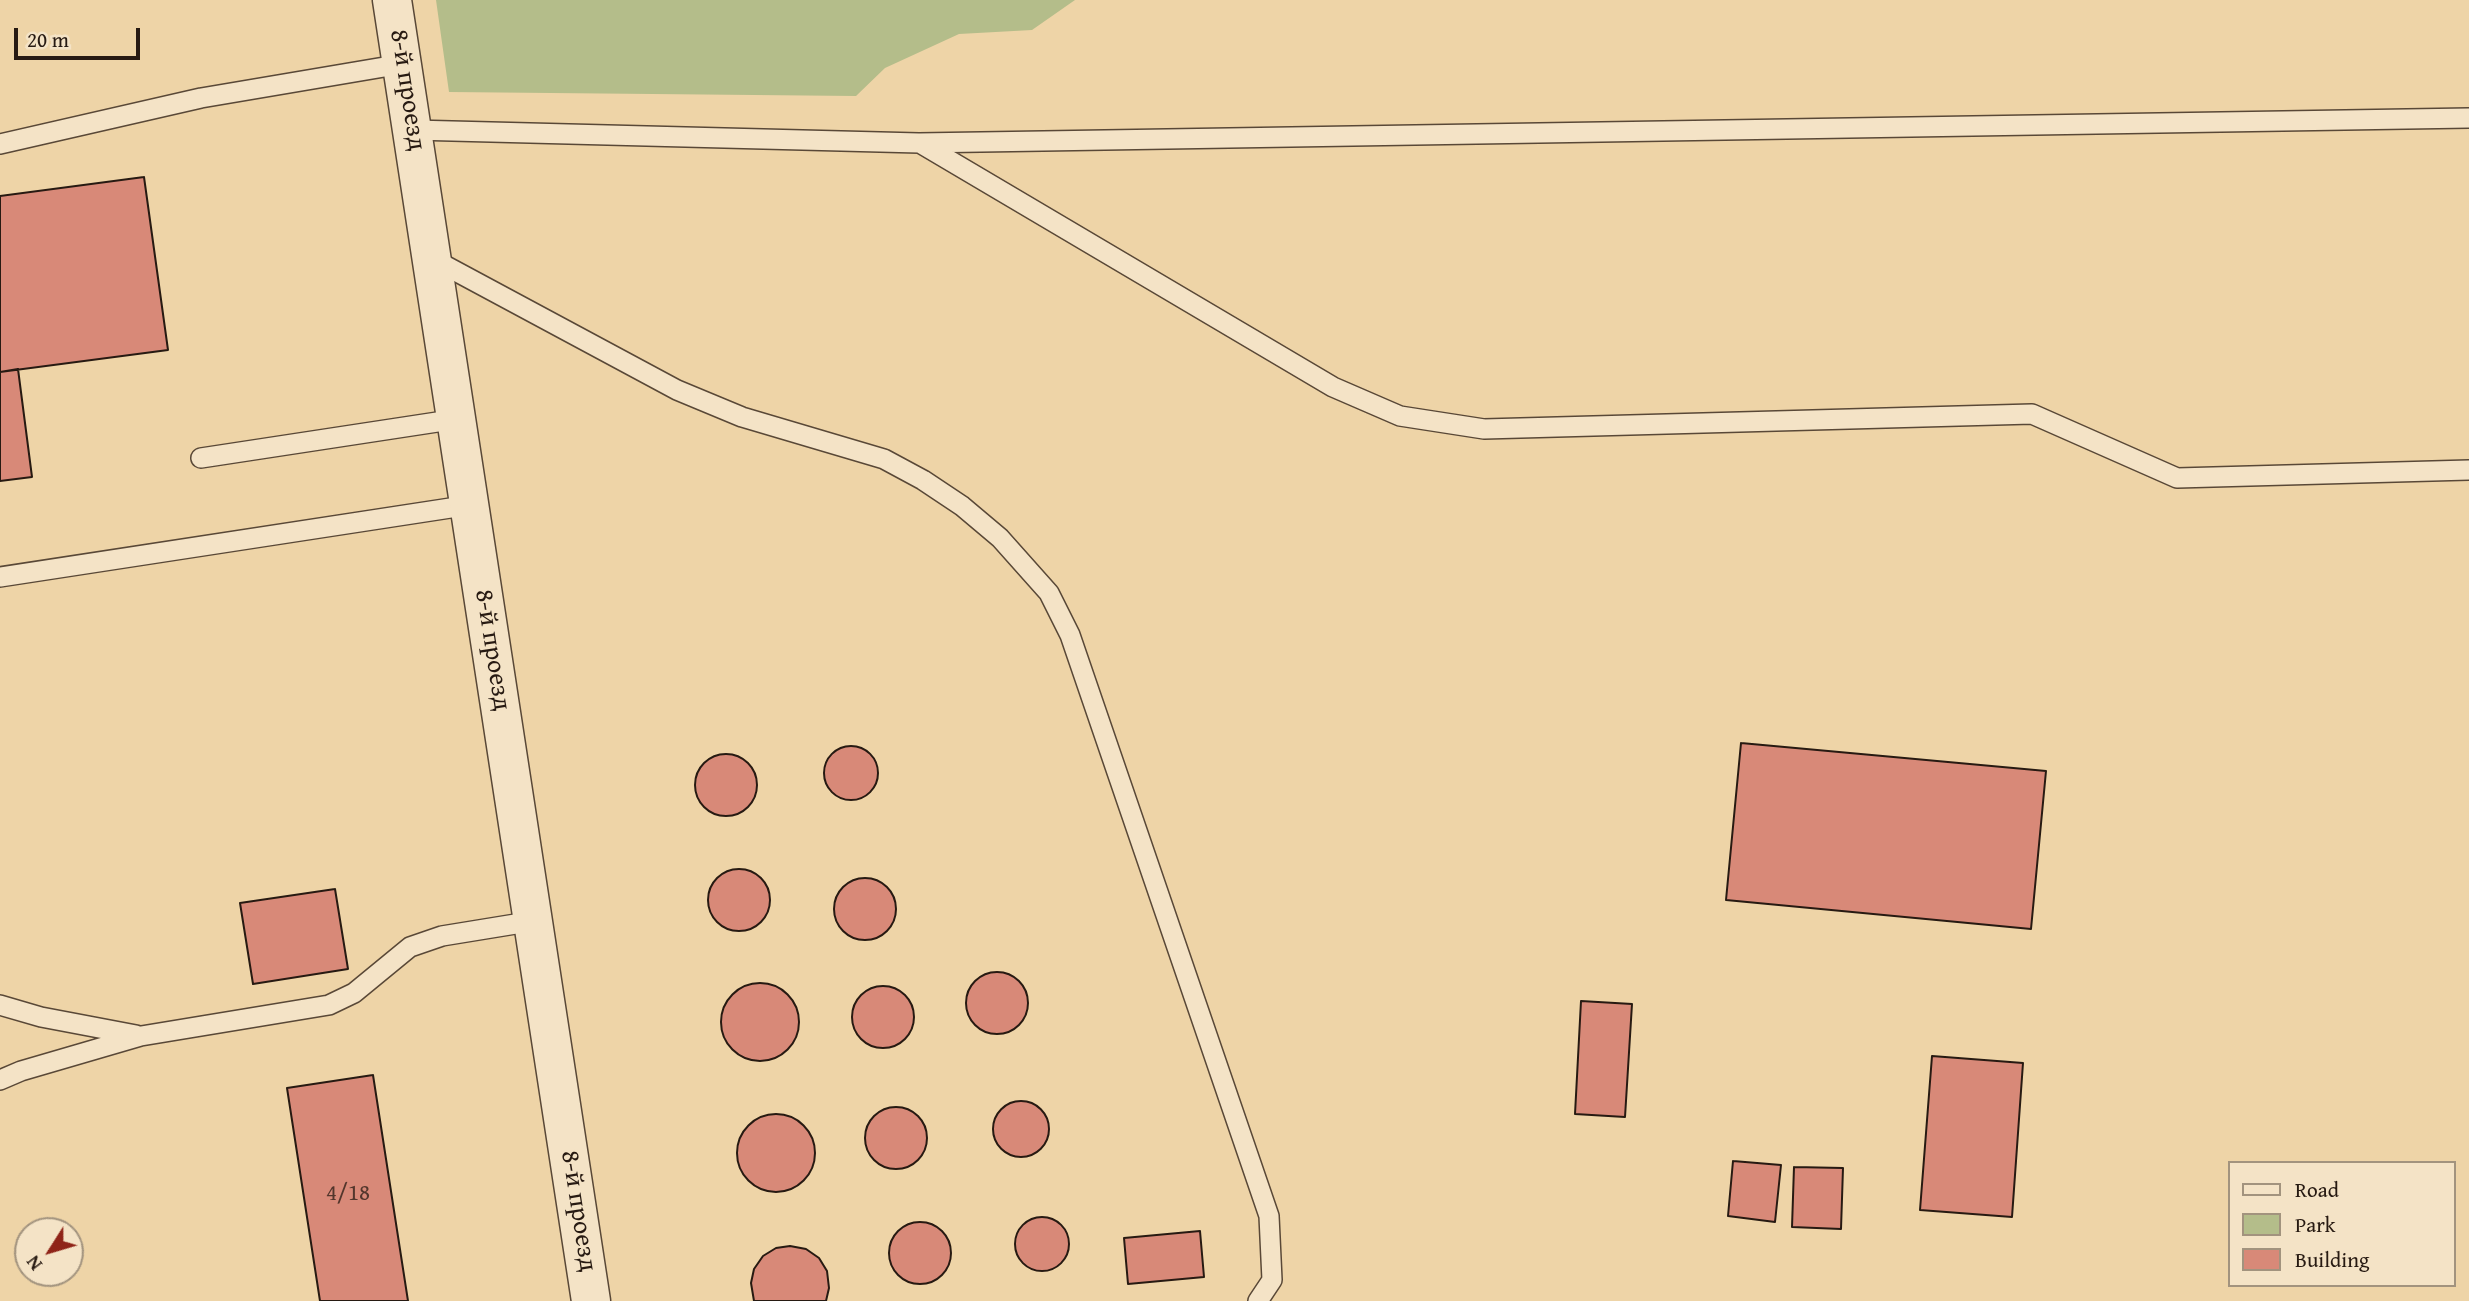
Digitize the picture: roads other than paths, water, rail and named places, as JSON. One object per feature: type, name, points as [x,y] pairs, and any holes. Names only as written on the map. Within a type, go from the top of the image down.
[{"type":"street","name":"8-й проезд","points":[[392,0],[591,1301]]},
{"type":"lane","points":[[0,145],[201,98],[402,64]]},
{"type":"lane","points":[[413,130],[919,143],[2469,118]]},
{"type":"lane","points":[[919,143],[1333,387],[1400,416],[1484,429],[2032,414],[2177,478],[2469,470]]},
{"type":"lane","points":[[433,259],[677,390],[742,417],[884,459],[914,475],[962,506],[1000,538],[1049,593],[1070,635],[1269,1216],[1272,1280],[1258,1301]]},
{"type":"lane","points":[[201,458],[457,419]]},
{"type":"lane","points":[[0,577],[470,505]]},
{"type":"lane","points":[[0,1080],[21,1071],[141,1036],[329,1005],[354,993],[410,947],[442,936],[534,921]]},
{"type":"lane","points":[[0,1005],[41,1017],[141,1036]]}]
